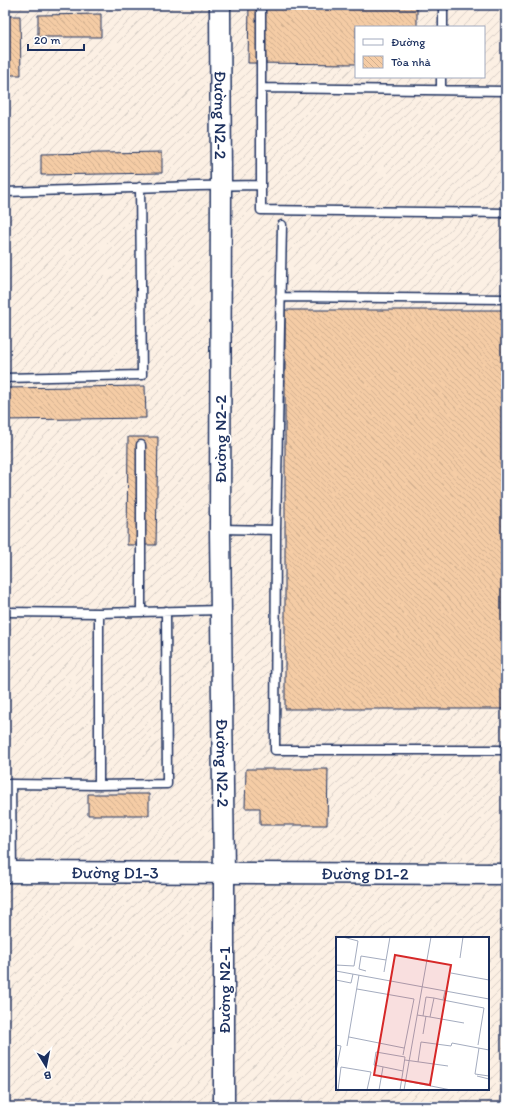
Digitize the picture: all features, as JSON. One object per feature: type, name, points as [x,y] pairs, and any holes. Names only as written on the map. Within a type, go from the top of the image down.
[{"type":"street","name":"Đường N2-2","points":[[220,5],[220,528],[224,873]]},
{"type":"street","name":"Đường D1-3","points":[[8,872],[224,873]]},
{"type":"street","name":"Đường D1-2","points":[[224,873],[506,874]]},
{"type":"street","name":"Đường N2-1","points":[[224,873],[224,1107]]},
{"type":"lane","points":[[261,5],[261,210],[506,213]]},
{"type":"lane","points":[[443,5],[443,26]]},
{"type":"lane","points":[[441,78],[441,90]]},
{"type":"lane","points":[[261,88],[506,91]]},
{"type":"lane","points":[[5,192],[140,187],[261,185]]},
{"type":"lane","points":[[5,378],[142,375],[140,187]]},
{"type":"lane","points":[[282,225],[276,530],[275,750],[506,750]]},
{"type":"lane","points":[[280,297],[506,299]]},
{"type":"lane","points":[[141,444],[141,612]]},
{"type":"lane","points":[[220,528],[276,530]]},
{"type":"lane","points":[[5,612],[100,613],[221,610]]},
{"type":"lane","points":[[8,872],[8,784],[167,784],[166,611]]},
{"type":"lane","points":[[99,784],[100,613]]},
{"type":"shaded area","points":[[5,5],[506,5],[506,1107],[5,1107]]},
{"type":"building","points":[[249,5],[417,5],[417,26],[355,26],[355,64],[248,63]]},
{"type":"building","points":[[101,14],[101,37],[38,37],[38,15]]},
{"type":"building","points":[[5,16],[20,16],[21,75],[5,75]]},
{"type":"building","points":[[162,152],[162,173],[41,175],[41,154]]},
{"type":"building","points":[[285,310],[506,310],[506,709],[285,709]]},
{"type":"building","points":[[145,386],[146,418],[5,420],[5,388]]},
{"type":"building","points":[[128,437],[158,437],[156,545],[127,545]]},
{"type":"building","points":[[246,769],[328,769],[327,825],[260,825],[260,808],[245,808]]},
{"type":"building","points":[[88,794],[149,794],[149,815],[88,815]]}]
